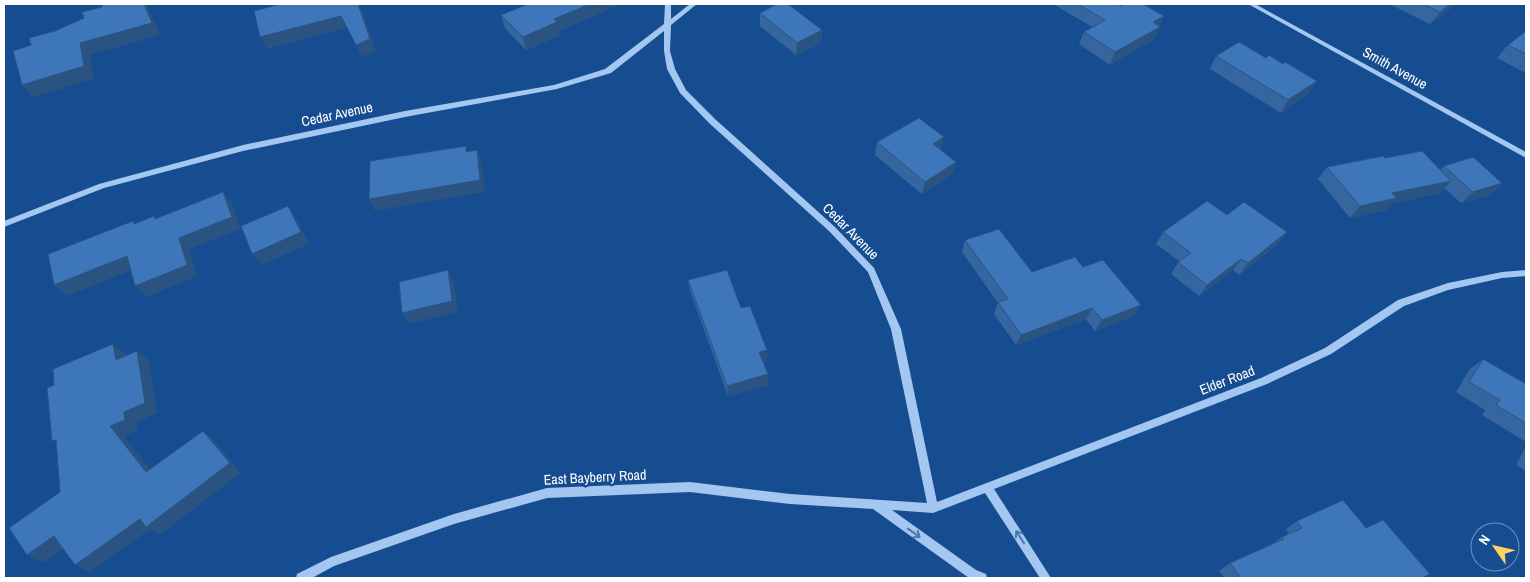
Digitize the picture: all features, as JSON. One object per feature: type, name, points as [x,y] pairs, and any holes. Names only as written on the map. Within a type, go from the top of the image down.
[{"type":"street","name":"Cedar Avenue","points":[[668,4],[669,60],[683,90],[712,121],[832,229],[871,270],[896,328],[933,508]]},
{"type":"street","name":"Cedar Avenue","points":[[4,224],[102,186],[243,148],[404,114],[554,87],[608,70],[694,4]]},
{"type":"street","name":"Smith Avenue","points":[[1251,4],[1526,154]]},
{"type":"street","name":"Elder Road","points":[[933,508],[1264,381],[1328,351],[1401,304],[1448,287],[1502,275],[1526,273]]},
{"type":"street","name":"East Bayberry Road","points":[[301,578],[331,562],[454,519],[547,493],[690,487],[790,499],[933,508]]},
{"type":"street","points":[[987,487],[1046,578]]},
{"type":"street","points":[[874,504],[972,574],[982,578]]},
{"type":"building","points":[[102,4],[144,4],[152,23],[80,43],[84,66],[22,85],[13,51],[31,45],[29,38],[55,31],[84,18],[82,12],[102,7]]},
{"type":"building","points":[[280,4],[358,4],[370,39],[356,45],[341,16],[260,37],[254,11]]},
{"type":"building","points":[[528,4],[590,4],[554,19],[557,22],[523,37],[501,15]]},
{"type":"building","points":[[777,4],[788,4],[822,30],[797,43],[760,13]]},
{"type":"building","points":[[1078,4],[1119,4],[1120,6],[1124,4],[1143,4],[1164,16],[1153,22],[1160,27],[1115,52],[1084,32],[1105,20]]},
{"type":"building","points":[[1423,4],[1450,4],[1440,12]]},
{"type":"building","points":[[1526,31],[1526,54],[1508,45]]},
{"type":"building","points":[[1239,42],[1266,58],[1269,55],[1283,64],[1285,62],[1317,81],[1288,100],[1216,56]]},
{"type":"building","points":[[919,118],[944,137],[933,144],[956,162],[925,182],[877,142]]},
{"type":"building","points":[[466,146],[466,152],[477,150],[480,180],[369,199],[370,161]]},
{"type":"building","points":[[1422,151],[1451,181],[1392,193],[1397,198],[1360,206],[1327,167],[1383,156],[1385,158]]},
{"type":"building","points":[[1473,157],[1502,183],[1473,192],[1444,166]]},
{"type":"building","points":[[223,192],[232,217],[179,238],[187,265],[135,286],[127,256],[54,285],[48,254],[133,221],[134,224],[154,216],[155,219]]},
{"type":"building","points":[[1207,201],[1227,215],[1244,202],[1287,232],[1248,263],[1241,259],[1207,285],[1178,262],[1191,253],[1163,232]]},
{"type":"building","points":[[288,206],[301,232],[252,254],[241,226]]},
{"type":"building","points":[[999,229],[1032,272],[1075,257],[1083,267],[1103,260],[1141,305],[1102,320],[1092,308],[1021,335],[998,302],[1008,299],[965,240]]},
{"type":"building","points":[[448,270],[452,301],[402,313],[399,282]]},
{"type":"building","points":[[727,270],[741,308],[750,306],[767,350],[759,352],[768,374],[727,386],[688,280]]},
{"type":"building","points":[[113,344],[116,360],[137,351],[145,403],[124,412],[125,420],[110,426],[146,472],[203,431],[230,463],[146,527],[140,519],[75,565],[54,536],[27,555],[9,528],[60,492],[56,440],[52,441],[47,388],[54,385],[53,369]]},
{"type":"building","points":[[1483,359],[1526,384],[1526,423],[1496,405],[1500,400],[1469,382]]},
{"type":"building","points":[[1343,500],[1366,528],[1383,520],[1430,574],[1422,578],[1241,578],[1230,563],[1284,539],[1282,537],[1302,528],[1297,521]]}]
